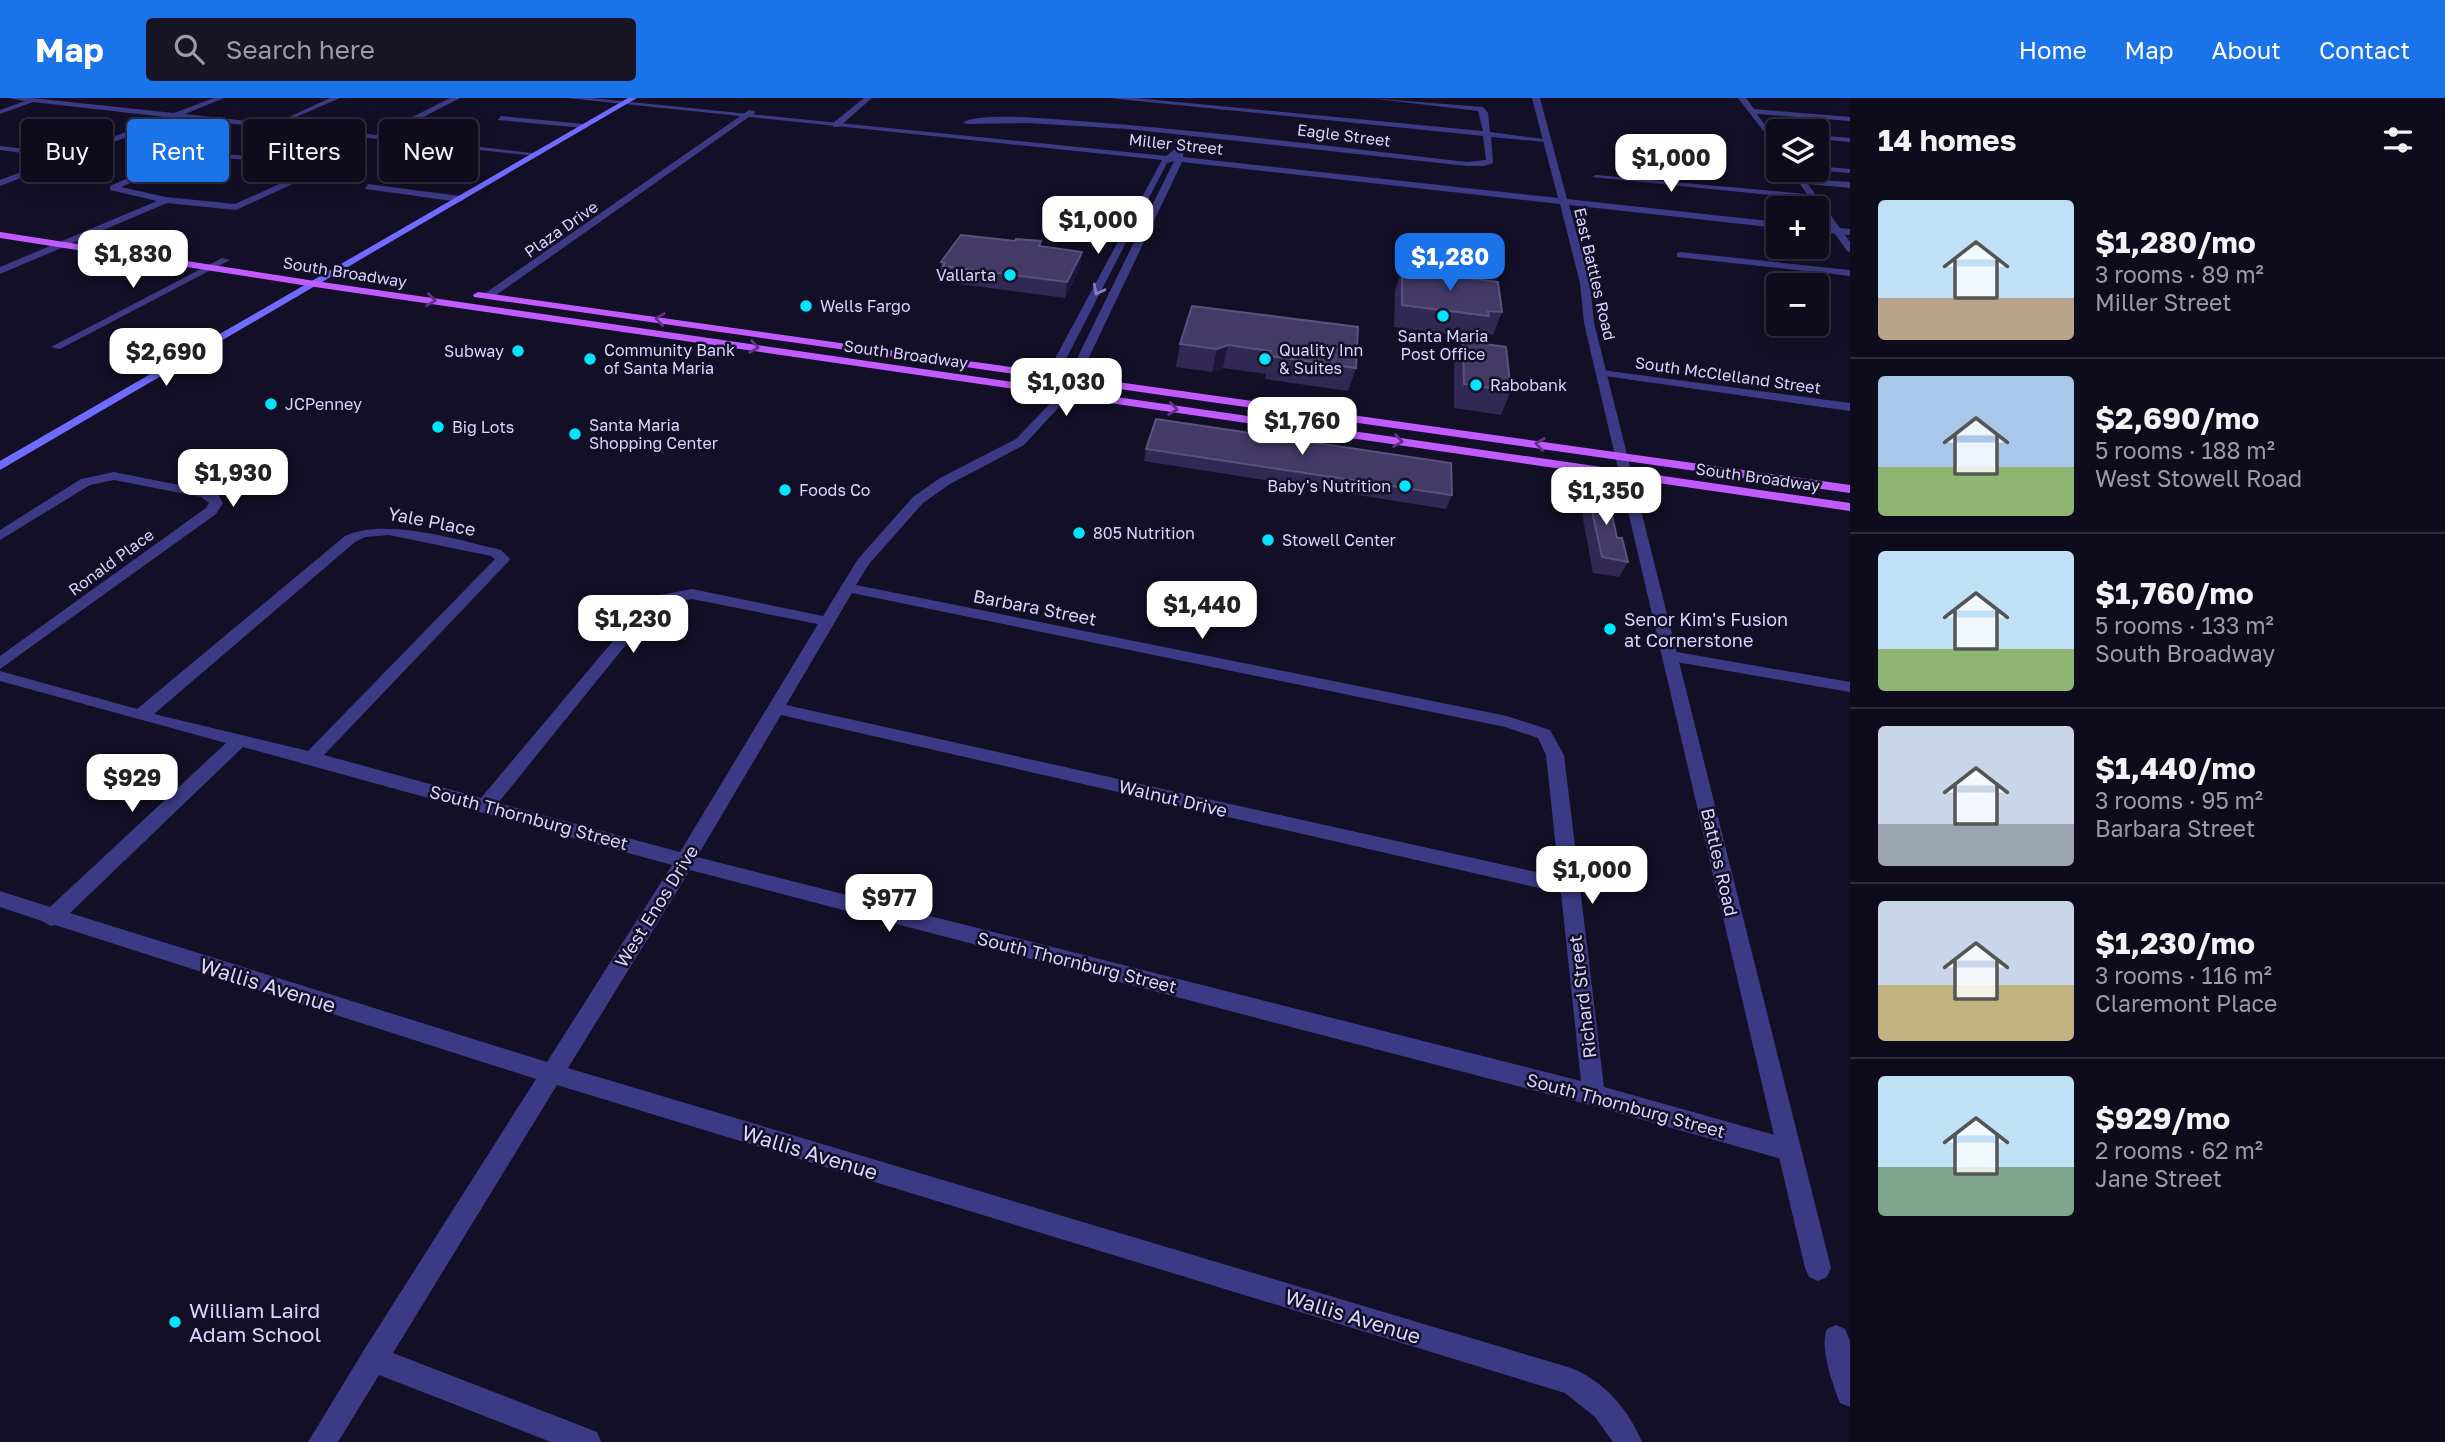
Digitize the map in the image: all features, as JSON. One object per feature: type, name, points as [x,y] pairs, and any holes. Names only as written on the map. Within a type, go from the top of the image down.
[{"type":"main road","points":[[0,466],[629,101]]},
{"type":"main road","name":"South Broadway","points":[[0,227],[330,276],[1074,377],[1625,465],[1850,507]]},
{"type":"main road","name":"South Broadway","points":[[0,235],[315,284],[1044,390],[1625,465],[1850,489]]},
{"type":"street","points":[[12,98],[243,121]]},
{"type":"street","points":[[113,139],[220,98]]},
{"type":"street","points":[[286,119],[336,98]]},
{"type":"street","points":[[378,136],[456,98]]},
{"type":"street","name":"Miller Street","points":[[570,98],[629,101]]},
{"type":"street","name":"Miller Street","points":[[600,98],[1175,154],[1766,222]]},
{"type":"street","points":[[838,123],[868,98]]},
{"type":"street","points":[[1113,98],[1547,140]]},
{"type":"street","points":[[1373,98],[1477,108],[1484,113],[1487,134]]},
{"type":"street","name":"East Battles Road","points":[[1536,98],[1585,284],[1589,323],[1625,465]]},
{"type":"street","points":[[1742,98],[1766,130]]},
{"type":"street","points":[[0,112],[37,99]]},
{"type":"street","points":[[1752,111],[1850,119]]},
{"type":"street","name":"Plaza Drive","points":[[488,296],[750,114]]},
{"type":"street","points":[[501,118],[584,126]]},
{"type":"street","name":"Eagle Street","points":[[967,122],[1023,121],[1195,133],[1467,164],[1490,161],[1487,134]]},
{"type":"street","points":[[1041,421],[1044,390],[1175,154],[1195,133],[1200,123]]},
{"type":"street","points":[[365,135],[537,153]]},
{"type":"street","points":[[1829,138],[1850,140]]},
{"type":"street","points":[[0,148],[21,150]]},
{"type":"street","points":[[243,158],[192,154],[113,188],[166,200],[241,206],[291,182]]},
{"type":"street","name":"West Enos Drive","points":[[322,1442],[550,1073],[685,861],[863,562],[918,500],[945,481],[1020,442],[1066,393],[1175,154]]},
{"type":"street","points":[[1829,170],[1850,172]]},
{"type":"street","points":[[0,183],[21,175]]},
{"type":"street","points":[[1596,177],[1802,196]]},
{"type":"street","points":[[1814,182],[1850,185]]},
{"type":"street","points":[[368,187],[460,199]]},
{"type":"street","points":[[0,271],[166,200]]},
{"type":"street","points":[[1829,220],[1850,249]]},
{"type":"street","points":[[1829,227],[1850,230]]},
{"type":"street","points":[[1680,256],[1850,273]]},
{"type":"street","points":[[56,347],[225,260]]},
{"type":"street","name":"South McClelland Street","points":[[1602,373],[1850,407]]},
{"type":"street","name":"Battles Road","points":[[1625,465],[1818,1268]]},
{"type":"street","name":"Ronald Place","points":[[0,536],[86,482],[100,477],[114,476],[204,494],[213,497],[216,503],[211,512],[0,664]]},
{"type":"street","name":"Yale Place","points":[[140,716],[350,539],[362,533],[389,531],[496,553],[503,559],[311,758]]},
{"type":"street","name":"Barbara Street","points":[[847,589],[1507,722],[1530,727],[1544,734]]},
{"type":"street","points":[[486,805],[649,607],[660,599],[692,594],[826,621]]},
{"type":"street","points":[[1671,656],[1850,687]]},
{"type":"street","name":"South Thornburg Street","points":[[0,676],[140,716],[486,805],[685,861],[1594,1096],[1789,1150]]},
{"type":"street","name":"Walnut Drive","points":[[776,708],[1569,887]]},
{"type":"street","name":"Richard Street","points":[[1544,734],[1555,755],[1594,1096]]},
{"type":"street","points":[[51,918],[240,740]]},
{"type":"street","name":"Wallis Avenue","points":[[0,899],[51,918],[550,1073],[1571,1381],[1595,1395],[1612,1414],[1628,1442]]},
{"type":"street","points":[[1836,1338],[1850,1392]]},
{"type":"street","points":[[373,1359],[587,1442]]},
{"type":"building","points":[[961,235],[1041,241],[1039,246],[1082,252],[1067,282],[943,266],[945,263],[941,262]]},
{"type":"building","points":[[1402,269],[1498,282],[1502,312],[1488,311],[1489,316],[1402,305]]},
{"type":"building","points":[[1192,306],[1358,327],[1356,368],[1270,356],[1271,351],[1228,345],[1217,349],[1180,344]]},
{"type":"building","points":[[1463,341],[1506,347],[1511,391],[1464,384]]},
{"type":"building","points":[[1156,419],[1451,463],[1452,495],[1146,449]]},
{"type":"building","points":[[1587,488],[1607,492],[1617,538],[1622,538],[1628,562],[1602,557]]},
{"type":"place","name":"Vallarta","points":[[1010,275]]},
{"type":"place","name":"Wells Fargo","points":[[806,306]]},
{"type":"place","name":"Santa Maria Post Office","points":[[1443,316]]},
{"type":"place","name":"Subway","points":[[518,351]]},
{"type":"place","name":"Community Bank of Santa Maria","points":[[590,359]]},
{"type":"place","name":"Quality Inn & Suites","points":[[1265,359]]},
{"type":"place","name":"Rabobank","points":[[1476,385]]},
{"type":"place","name":"JCPenney","points":[[271,404]]},
{"type":"place","name":"Big Lots","points":[[438,427]]},
{"type":"place","name":"Santa Maria Shopping Center","points":[[575,434]]},
{"type":"place","name":"Baby's Nutrition","points":[[1405,486]]},
{"type":"place","name":"Foods Co","points":[[785,490]]},
{"type":"place","name":"805 Nutrition","points":[[1079,533]]},
{"type":"place","name":"Stowell Center","points":[[1268,540]]},
{"type":"place","name":"Senor Kim's Fusion at Cornerstone","points":[[1610,629]]},
{"type":"place","name":"William Laird Adam School","points":[[175,1322]]}]
